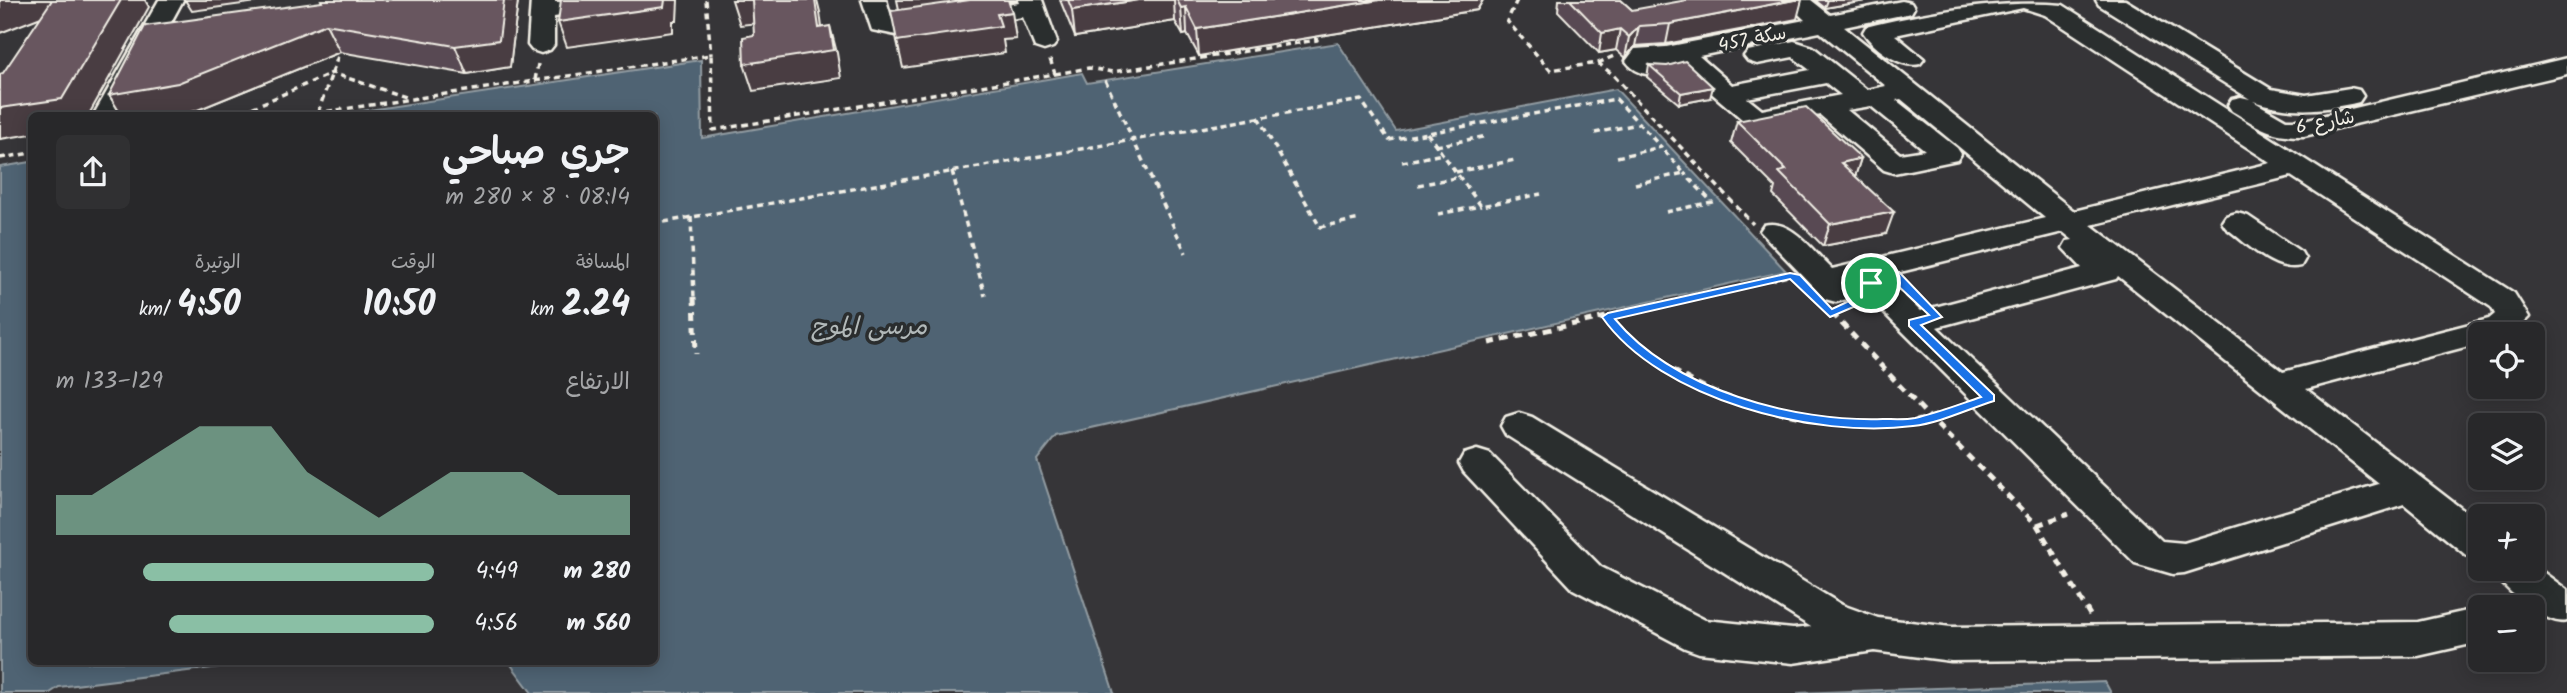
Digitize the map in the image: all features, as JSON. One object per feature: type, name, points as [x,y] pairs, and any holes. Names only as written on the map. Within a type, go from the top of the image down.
[{"type":"street","points":[[108,112],[171,0]]},
{"type":"street","points":[[541,45],[544,6],[626,0]]},
{"type":"street","points":[[874,0],[881,25],[901,29],[1032,4],[1044,42]]},
{"type":"street","name":"سكة 457","points":[[1796,0],[1825,23]]},
{"type":"street","name":"سكة 457","points":[[1680,58],[1825,23],[1942,0]]},
{"type":"street","name":"شارع 6","points":[[2073,0],[2280,128],[2304,128],[2559,65]]},
{"type":"street","name":"شارع 6","points":[[2108,0],[2262,95],[2288,103],[2316,104],[2559,65]]},
{"type":"street","points":[[1911,60],[1876,33],[1876,30],[2024,1],[2054,10],[2503,300],[2513,317],[2500,327],[2278,385]]},
{"type":"street","points":[[1825,23],[2070,223],[2468,535]]},
{"type":"street","points":[[154,29],[181,25]]},
{"type":"street","name":"شارع 6","points":[[2559,65],[2567,44]]},
{"type":"street","points":[[1680,58],[1794,49],[1804,52],[1831,74],[1909,123],[1947,154],[1894,164],[1827,107]]},
{"type":"street","points":[[1680,58],[1759,119],[1907,90]]},
{"type":"street","points":[[1726,94],[1831,74]]},
{"type":"street","points":[[1859,134],[1909,123]]},
{"type":"street","points":[[1878,281],[2070,223],[2295,166]]},
{"type":"street","points":[[2237,222],[2290,260]]},
{"type":"street","points":[[1767,231],[1822,294],[2061,237],[2105,272],[1925,320]]},
{"type":"street","points":[[1878,281],[1925,320],[1990,398],[2149,552],[2159,557],[2184,558],[2409,489]]},
{"type":"street","points":[[1518,426],[1828,617],[1876,635],[1951,645],[2418,639],[2468,628]]},
{"type":"street","points":[[1477,463],[1587,578],[1699,636],[1793,646],[1876,635]]},
{"type":"street","points":[[2524,581],[2553,608]]},
{"type":"path","points":[[706,0],[713,130],[1089,68],[1112,72],[1317,40],[1311,30]]},
{"type":"path","points":[[1517,0],[1507,21],[1550,71],[1598,64],[1612,74],[1767,231]]},
{"type":"path","points":[[345,37],[318,112],[711,55]]},
{"type":"path","points":[[1044,42],[1055,74]]},
{"type":"path","points":[[242,112],[332,73],[411,99]]},
{"type":"path","points":[[1105,80],[1186,253]]},
{"type":"path","points":[[664,222],[1362,100],[1390,140],[1616,99],[1712,202],[1666,212]]},
{"type":"path","points":[[1258,117],[1320,226],[1360,219]]},
{"type":"path","points":[[1595,133],[1639,124]]},
{"type":"path","points":[[1427,133],[1481,206]]},
{"type":"path","points":[[1436,146],[1487,136]]},
{"type":"path","points":[[1617,157],[1661,147]]},
{"type":"path","points":[[0,158],[28,154]]},
{"type":"path","points":[[1402,162],[1443,154]]},
{"type":"path","points":[[1456,172],[1516,160]]},
{"type":"path","points":[[952,171],[985,296]]},
{"type":"path","points":[[1635,184],[1684,173]]},
{"type":"path","points":[[1418,185],[1460,177]]},
{"type":"path","points":[[1438,215],[1541,194]]},
{"type":"path","points":[[691,217],[696,354]]},
{"type":"path","points":[[1489,343],[1790,276],[1822,294],[1930,418],[2042,532],[2106,643]]},
{"type":"path","points":[[1822,294],[1878,281]]},
{"type":"path","points":[[1608,317],[1621,334],[1681,378],[1736,401],[1774,412],[1824,421],[1864,424],[1914,422],[1990,398]]},
{"type":"water","name":"مرسى الموج","points":[[1338,43],[1396,131],[1616,89],[1786,271],[1056,436],[1037,460],[1114,693],[532,693],[511,665],[658,665],[658,112],[356,112],[701,60],[702,138],[1082,73],[1087,83]]},
{"type":"water","points":[[28,162],[28,665],[236,665],[59,687],[50,693],[0,693],[0,167]]},
{"type":"water","points":[[2105,682],[2111,693],[1797,693]]},
{"type":"building","points":[[52,0],[121,0],[62,99],[0,108],[0,74]]},
{"type":"building","points":[[321,0],[504,0],[499,40],[455,46],[326,24],[178,83],[109,95],[145,26],[322,2]]},
{"type":"building","points":[[561,0],[665,0],[664,7],[558,22]]},
{"type":"building","points":[[752,0],[815,0],[819,28],[830,26],[834,50],[744,64],[743,37],[754,35]]},
{"type":"building","points":[[970,0],[1008,0],[1012,12],[997,14],[1001,26],[897,41],[891,11]]},
{"type":"building","points":[[1068,0],[1139,0],[1072,10]]},
{"type":"building","points":[[1177,0],[1379,0],[1197,29],[1186,7],[1181,8]]},
{"type":"building","points":[[1570,0],[1621,0],[1632,10],[1687,0],[1794,0],[1670,24],[1639,26],[1629,37],[1620,29],[1602,33]]},
{"type":"building","points":[[1685,61],[1713,87],[1681,93],[1649,65],[1667,66]]},
{"type":"building","points":[[1806,107],[1861,158],[1841,163],[1894,212],[1830,224],[1779,172],[1786,170],[1737,121]]},
{"type":"route","points":[[1790,276],[1796,277],[1830,314],[1880,291],[1871,283],[1899,276],[1898,280],[1937,317],[1913,323],[1990,398],[1914,422],[1864,424],[1824,421],[1774,412],[1736,401],[1681,378],[1621,334],[1608,317],[1790,276]]}]
